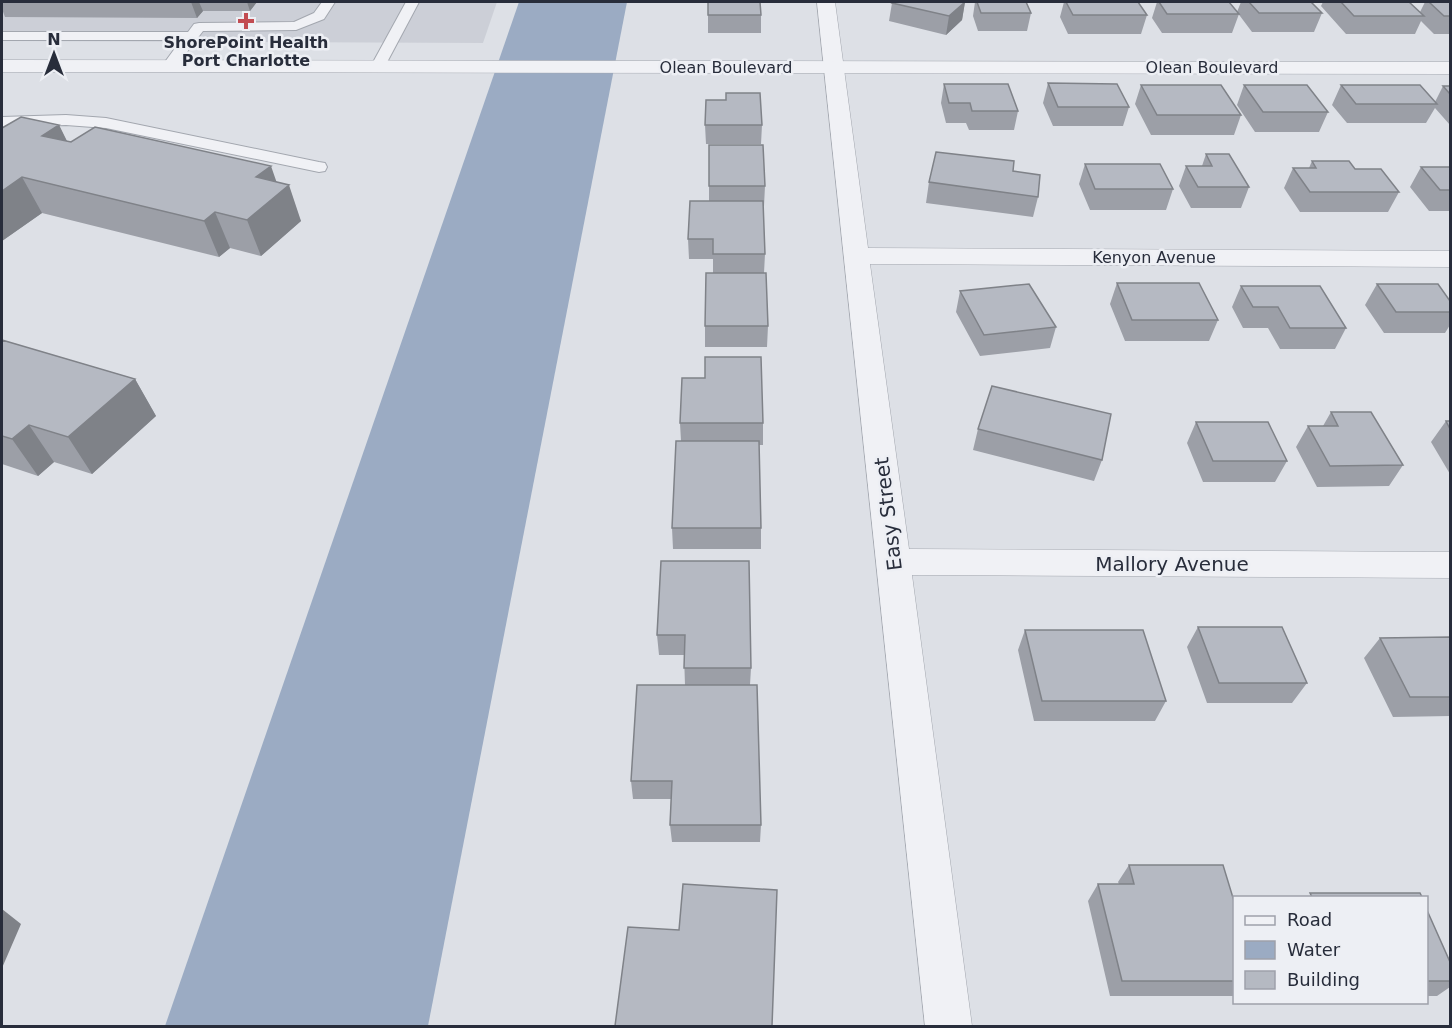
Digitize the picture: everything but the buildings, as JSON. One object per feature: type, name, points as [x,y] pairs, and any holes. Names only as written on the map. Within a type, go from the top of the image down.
[{"type":"street","name":"Easy Street","points":[[826,2],[949,1026]]},
{"type":"street","name":"Olean Boulevard","points":[[2,66],[1450,68]]},
{"type":"street","name":"Kenyon Avenue","points":[[857,256],[1450,259]]},
{"type":"street","name":"Mallory Avenue","points":[[893,562],[1450,566]]},
{"type":"lane","points":[[169,66],[199,27],[296,26],[319,16],[328,2]]},
{"type":"lane","points":[[378,66],[412,2]]},
{"type":"lane","points":[[2,36],[192,36]]},
{"type":"lane","points":[[2,122],[66,120],[106,123],[319,167]]},
{"type":"shaded area","name":"ShorePoint Health Port Charlotte","points":[[2,2],[497,2],[483,43],[2,41]]},
{"type":"water","points":[[519,2],[627,2],[428,1026],[165,1026]]},
{"type":"place","name":"ShorePoint Health Port Charlotte","points":[[246,21]]}]
